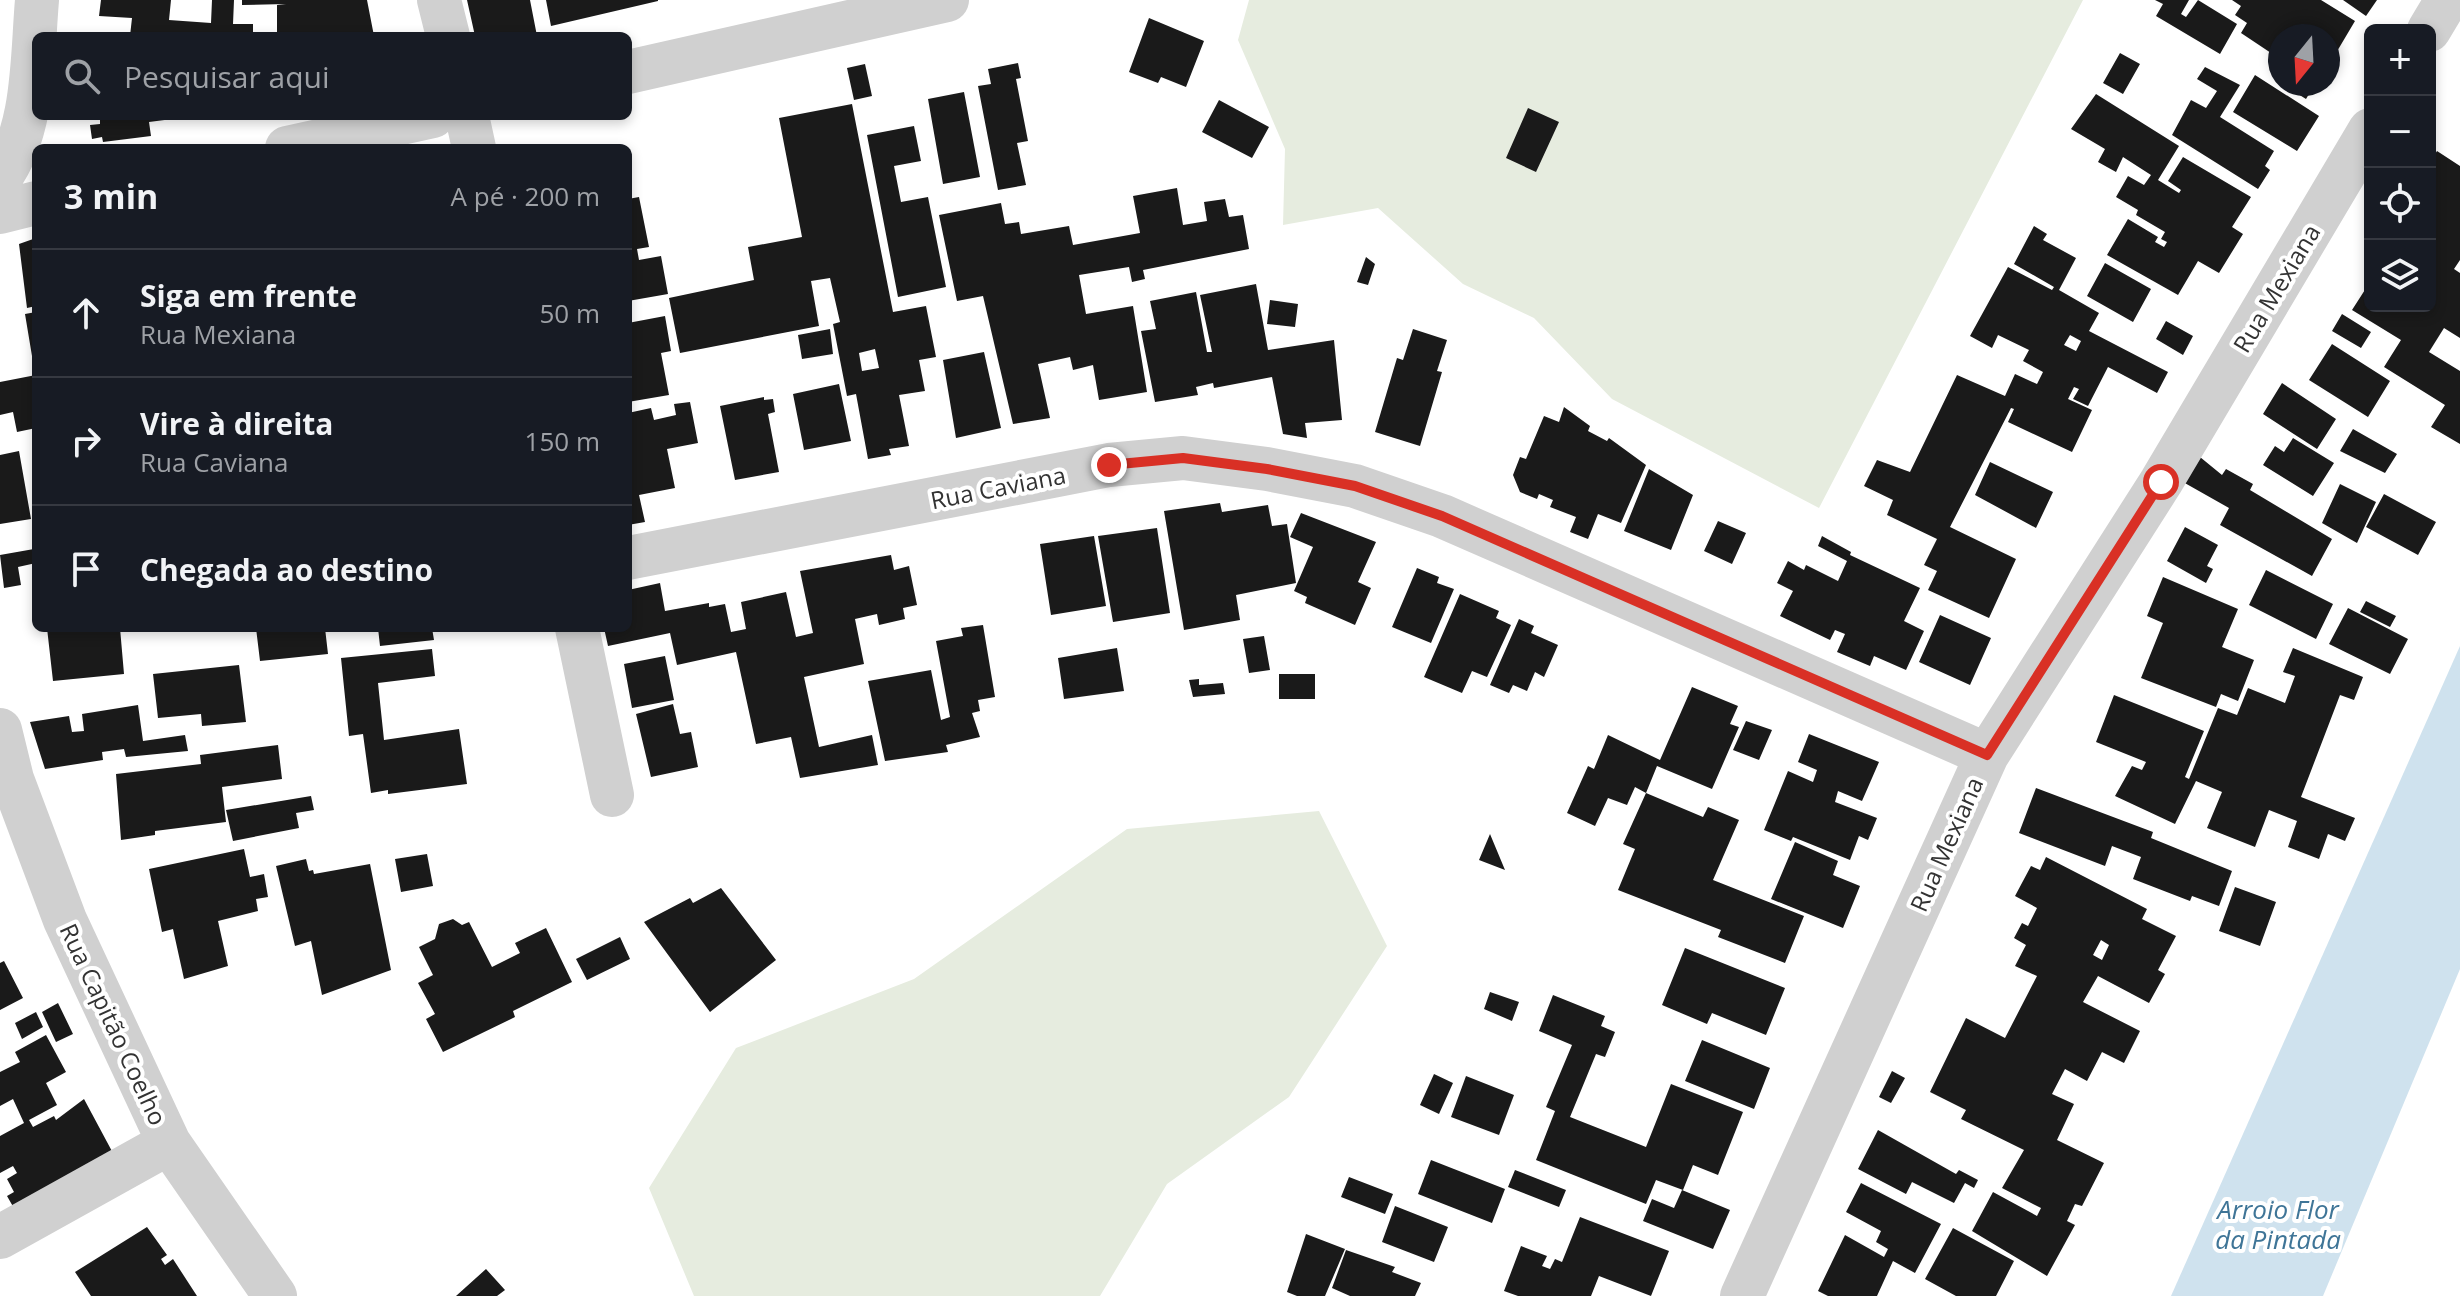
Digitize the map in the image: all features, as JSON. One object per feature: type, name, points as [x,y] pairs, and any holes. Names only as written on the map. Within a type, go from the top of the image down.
[{"type":"street","points":[[34,32],[37,0]]},
{"type":"street","points":[[439,0],[447,32]]},
{"type":"street","points":[[632,71],[902,4],[947,0]]},
{"type":"street","points":[[2433,24],[2447,0]]},
{"type":"street","points":[[0,178],[21,134],[32,61]]},
{"type":"street","points":[[305,144],[415,120]]},
{"type":"street","points":[[468,120],[473,144]]},
{"type":"street","name":"Rua Mexiana","points":[[1742,1296],[1987,755],[2161,482],[2364,140]]},
{"type":"street","points":[[0,212],[32,204]]},
{"type":"street","name":"Rua Caviana","points":[[632,557],[1109,465],[1183,458],[1267,469],[1355,486],[1442,516],[1987,755]]},
{"type":"street","points":[[578,632],[612,795]]},
{"type":"street","name":"Rua Capitão Coelho","points":[[0,730],[12,779],[65,920],[169,1143],[275,1296]]},
{"type":"street","points":[[0,1237],[169,1143]]},
{"type":"shaded area","points":[[1249,0],[2083,0],[1819,508],[1612,399],[1534,318],[1463,284],[1378,208],[1283,225],[1285,149],[1238,40]]},
{"type":"shaded area","points":[[1319,811],[1387,946],[1289,1097],[1167,1184],[1100,1296],[694,1296],[649,1188],[736,1048],[914,979],[1127,829]]},
{"type":"water","name":"Arroio Flor da Pintada","points":[[2460,646],[2460,969],[2323,1296],[2171,1296]]},
{"type":"building","points":[[101,0],[171,0],[169,20],[211,23],[212,0],[234,0],[233,24],[253,24],[253,32],[130,32],[132,18],[99,16]]},
{"type":"building","points":[[242,0],[367,0],[373,32],[277,32],[277,5],[286,4],[242,5]]},
{"type":"building","points":[[467,0],[530,0],[536,32],[474,32]]},
{"type":"building","points":[[546,0],[658,0],[658,1],[551,26]]},
{"type":"building","points":[[2155,0],[2189,0],[2181,14],[2186,17],[2198,0],[2237,24],[2220,54],[2156,16],[2163,4]]},
{"type":"building","points":[[2232,0],[2321,0],[2355,21],[2340,46],[2340,24],[2268,24],[2268,51],[2241,33],[2247,23],[2235,15],[2241,6]]},
{"type":"building","points":[[2343,0],[2377,0],[2366,16]]},
{"type":"building","points":[[1149,18],[1204,41],[1186,87],[1161,77],[1158,83],[1129,72]]},
{"type":"building","points":[[2120,53],[2140,64],[2123,94],[2103,83]]},
{"type":"building","points":[[1018,63],[1021,78],[1016,79],[1028,141],[1017,143],[1026,185],[998,190],[978,86],[991,84],[988,69]]},
{"type":"building","points":[[865,64],[872,96],[854,100],[847,68]]},
{"type":"building","points":[[2205,67],[2240,85],[2220,117],[2274,151],[2265,166],[2270,170],[2258,189],[2172,135],[2191,100],[2206,108],[2217,91],[2197,79]]},
{"type":"building","points":[[2255,75],[2268,83],[2268,96],[2288,96],[2319,116],[2297,151],[2233,112]]},
{"type":"building","points":[[964,92],[980,177],[943,184],[928,99]]},
{"type":"building","points":[[2096,94],[2179,146],[2158,180],[2179,193],[2181,190],[2168,181],[2183,157],[2251,197],[2232,227],[2243,234],[2219,273],[2198,261],[2178,295],[2107,255],[2128,219],[2158,237],[2155,242],[2164,247],[2167,242],[2161,239],[2165,232],[2136,215],[2138,210],[2116,197],[2128,176],[2144,185],[2151,175],[2123,157],[2116,172],[2098,162],[2105,149],[2071,129]]},
{"type":"building","points":[[1219,100],[1269,127],[1252,158],[1202,132]]},
{"type":"building","points":[[852,104],[893,312],[926,306],[936,357],[919,360],[925,391],[899,395],[909,446],[889,449],[891,455],[868,459],[856,394],[847,396],[833,324],[840,322],[830,278],[811,281],[819,326],[680,353],[669,298],[754,280],[748,247],[802,237],[779,118]],"holes":[[[875,349],[879,368],[862,371],[859,353]]]},
{"type":"building","points":[[1528,108],[1559,122],[1536,172],[1506,158]]},
{"type":"building","points":[[100,120],[164,120],[149,122],[151,136],[103,142],[102,137],[92,139],[90,125],[100,124]]},
{"type":"building","points":[[914,126],[921,161],[894,166],[901,202],[928,197],[946,287],[898,297],[867,135]]},
{"type":"building","points":[[2436,153],[2460,166],[2460,260],[2454,269],[2460,273],[2460,338],[2444,328],[2429,352],[2460,371],[2460,444],[2431,427],[2445,405],[2384,367],[2401,340],[2352,310],[2364,291],[2364,312],[2436,312]]},
{"type":"building","points":[[1177,188],[1183,225],[1207,221],[1204,202],[1225,199],[1229,217],[1243,215],[1249,249],[1143,270],[1145,279],[1132,282],[1129,267],[1079,275],[1086,314],[1133,306],[1147,392],[1099,400],[1093,365],[1073,370],[1070,357],[1038,364],[1050,418],[1013,424],[983,296],[957,301],[939,215],[1001,203],[1005,224],[1019,222],[1021,234],[1069,226],[1073,245],[1140,233],[1133,196]]},
{"type":"building","points":[[639,197],[649,247],[637,249],[639,260],[661,256],[668,294],[632,300],[632,198]]},
{"type":"building","points":[[2034,226],[2047,234],[2043,240],[2076,258],[2059,290],[2099,313],[2089,331],[2168,372],[2157,393],[2108,367],[2088,406],[2073,399],[2079,389],[2074,387],[2068,399],[2092,410],[2072,452],[2008,422],[2014,409],[2011,408],[1950,527],[2016,559],[1989,618],[1928,590],[1937,571],[1924,565],[1937,539],[1887,515],[1893,500],[1864,486],[1877,460],[1910,472],[1957,375],[2005,396],[2015,374],[2037,384],[2043,372],[2023,361],[2029,350],[1998,335],[1992,348],[1970,336],[2008,267],[2052,290],[2054,287],[2014,264]],"holes":[[[2070,335],[2081,341],[2076,351],[2064,345]]]},
{"type":"building","points":[[32,239],[32,307],[27,308],[19,244]]},
{"type":"building","points":[[1366,257],[1375,264],[1368,285],[1357,282]]},
{"type":"building","points":[[2105,263],[2151,289],[2133,322],[2087,296]]},
{"type":"building","points":[[1256,284],[1268,350],[1334,340],[1342,420],[1305,423],[1307,438],[1283,434],[1272,377],[1214,388],[1213,383],[1196,387],[1198,395],[1155,402],[1141,331],[1156,329],[1150,301],[1196,292],[1207,352],[1212,352],[1200,295]]},
{"type":"building","points":[[1270,300],[1298,304],[1295,327],[1267,324]]},
{"type":"building","points":[[32,313],[32,356],[25,314]]},
{"type":"building","points":[[2342,314],[2371,332],[2361,348],[2332,331]]},
{"type":"building","points":[[665,316],[671,351],[661,353],[669,395],[632,401],[632,322]]},
{"type":"building","points":[[2166,321],[2193,336],[2183,355],[2156,339]]},
{"type":"building","points":[[830,329],[833,354],[802,359],[798,335]]},
{"type":"building","points":[[1413,329],[1447,340],[1437,371],[1442,372],[1420,446],[1375,432],[1397,358],[1403,360]]},
{"type":"building","points":[[2332,344],[2390,381],[2368,417],[2309,380]]},
{"type":"building","points":[[984,352],[1001,428],[956,438],[943,360]]},
{"type":"building","points":[[32,376],[32,429],[17,432],[13,412],[0,415],[0,382]]},
{"type":"building","points":[[2282,383],[2336,419],[2317,449],[2263,414]]},
{"type":"building","points":[[839,384],[851,441],[804,450],[793,394]]},
{"type":"building","points":[[764,397],[764,400],[773,399],[775,412],[768,414],[779,472],[735,480],[720,406]]},
{"type":"building","points":[[690,402],[698,443],[667,449],[675,488],[639,495],[645,522],[632,524],[632,412],[651,408],[654,420],[676,415],[674,404]]},
{"type":"building","points":[[1564,407],[1590,426],[1588,431],[1607,441],[1609,438],[1646,465],[1621,523],[1598,514],[1588,539],[1570,532],[1576,517],[1550,507],[1553,500],[1539,494],[1537,499],[1520,492],[1513,475],[1520,457],[1526,459],[1544,416],[1559,422]]},
{"type":"building","points":[[2353,429],[2397,454],[2385,473],[2340,451]]},
{"type":"building","points":[[2293,438],[2334,463],[2313,496],[2263,465],[2275,446],[2284,452]]},
{"type":"building","points":[[19,451],[31,519],[0,524],[0,455]]},
{"type":"building","points":[[2200,457],[2222,475],[2226,469],[2253,484],[2250,490],[2332,539],[2312,576],[2220,525],[2229,508],[2183,482]]},
{"type":"building","points":[[1990,462],[2053,492],[2036,528],[1975,495]]},
{"type":"building","points":[[1649,469],[1693,495],[1671,550],[1624,531]]},
{"type":"building","points":[[2340,484],[2376,502],[2357,543],[2322,523]]},
{"type":"building","points":[[2384,494],[2436,522],[2418,555],[2366,527]]},
{"type":"building","points":[[1220,503],[1222,512],[1268,505],[1272,526],[1287,524],[1296,583],[1236,595],[1240,620],[1184,630],[1164,511]]},
{"type":"building","points":[[1301,513],[1376,542],[1358,582],[1371,588],[1355,625],[1305,603],[1307,597],[1294,591],[1313,547],[1290,537]]},
{"type":"building","points":[[1718,521],[1746,533],[1732,564],[1704,551]]},
{"type":"building","points":[[2185,527],[2218,545],[2207,566],[2213,569],[2206,583],[2167,561]]},
{"type":"building","points":[[1157,528],[1170,613],[1113,622],[1098,536]]},
{"type":"building","points":[[1094,536],[1106,606],[1051,615],[1040,544]]},
{"type":"building","points":[[1822,536],[1851,552],[1850,555],[1920,588],[1904,621],[1924,631],[1906,670],[1874,656],[1870,666],[1837,652],[1845,634],[1835,630],[1830,640],[1780,616],[1793,591],[1777,583],[1788,561],[1804,570],[1806,565],[1838,581],[1847,561],[1818,546]]},
{"type":"building","points":[[32,549],[32,564],[18,567],[21,585],[4,588],[0,555]]},
{"type":"building","points":[[891,555],[894,570],[909,566],[917,605],[903,608],[905,619],[879,625],[877,614],[855,619],[864,664],[804,677],[819,747],[872,735],[878,765],[800,778],[791,737],[756,744],[736,652],[677,665],[670,633],[608,646],[605,632],[632,632],[632,589],[660,583],[665,611],[709,603],[709,607],[725,604],[731,632],[746,629],[741,602],[786,592],[796,637],[813,633],[800,571]]},
{"type":"building","points":[[1417,568],[1439,577],[1437,583],[1454,589],[1431,643],[1392,627]]},
{"type":"building","points":[[2266,570],[2333,604],[2316,639],[2249,605]]},
{"type":"building","points":[[2163,577],[2238,609],[2222,647],[2254,660],[2238,701],[2221,694],[2216,707],[2141,678],[2163,623],[2147,616]]},
{"type":"building","points":[[1460,594],[1499,611],[1496,618],[1511,625],[1487,677],[1472,671],[1462,693],[1424,677]]},
{"type":"building","points":[[2366,601],[2396,616],[2390,627],[2360,612]]},
{"type":"building","points":[[2348,608],[2408,639],[2390,674],[2329,644]]},
{"type":"building","points":[[1940,615],[1991,638],[1970,685],[1919,662]]},
{"type":"building","points":[[1519,619],[1534,626],[1531,633],[1558,645],[1544,677],[1535,672],[1527,691],[1513,685],[1509,693],[1490,685]]},
{"type":"building","points":[[983,625],[995,697],[978,700],[980,711],[972,713],[980,737],[946,745],[948,752],[885,761],[868,681],[931,670],[941,720],[950,717],[936,641],[963,636],[961,628]]},
{"type":"building","points":[[47,632],[120,632],[124,674],[53,681]]},
{"type":"building","points":[[256,632],[325,632],[328,654],[260,661]]},
{"type":"building","points":[[378,632],[433,632],[434,640],[380,646]]},
{"type":"building","points":[[1264,636],[1270,670],[1249,673],[1243,639]]},
{"type":"building","points":[[1117,648],[1124,691],[1064,699],[1058,658]]},
{"type":"building","points":[[2293,648],[2363,677],[2354,700],[2340,695],[2301,797],[2355,818],[2345,841],[2328,834],[2319,859],[2288,847],[2297,821],[2269,810],[2255,847],[2207,828],[2222,792],[2196,781],[2175,824],[2115,796],[2132,766],[2142,770],[2146,762],[2096,742],[2114,695],[2204,731],[2185,777],[2189,779],[2218,708],[2237,715],[2248,688],[2285,703],[2295,676],[2283,672]]},
{"type":"building","points":[[432,649],[435,676],[378,683],[384,740],[459,729],[467,784],[388,794],[388,790],[371,793],[363,734],[349,736],[341,658]]},
{"type":"building","points":[[665,656],[674,700],[632,708],[624,664]]},
{"type":"building","points":[[239,665],[246,722],[202,726],[201,714],[158,718],[153,674]]},
{"type":"building","points":[[1279,674],[1315,674],[1315,699],[1279,699]]},
{"type":"building","points":[[1199,679],[1199,685],[1223,683],[1225,694],[1193,697],[1189,680]]},
{"type":"building","points":[[1692,687],[1738,706],[1730,724],[1739,727],[1712,789],[1657,766],[1646,793],[1635,787],[1627,805],[1608,798],[1595,826],[1567,813],[1588,766],[1594,769],[1608,735],[1660,760]]},
{"type":"building","points":[[673,704],[680,734],[691,732],[698,767],[651,777],[636,714]]},
{"type":"building","points":[[138,705],[143,741],[185,735],[188,751],[126,757],[124,749],[102,752],[103,760],[45,769],[30,722],[69,716],[72,732],[84,731],[82,714]]},
{"type":"building","points":[[1746,721],[1772,730],[1759,760],[1733,750]]},
{"type":"building","points":[[1809,734],[1879,762],[1862,801],[1838,791],[1835,802],[1877,818],[1868,840],[1859,836],[1850,860],[1793,837],[1791,841],[1764,830],[1788,771],[1813,782],[1817,770],[1798,762]]},
{"type":"building","points":[[278,745],[282,779],[222,787],[226,822],[155,831],[155,835],[121,840],[116,774],[201,764],[200,755]]},
{"type":"building","points":[[2036,788],[2153,832],[2151,838],[2232,871],[2219,906],[2192,896],[2190,901],[2133,879],[2141,857],[2112,846],[2105,866],[2019,833]]},
{"type":"building","points":[[1646,793],[1703,817],[1708,807],[1739,820],[1713,880],[1804,916],[1785,963],[1718,937],[1721,930],[1618,890],[1635,849],[1623,844]]},
{"type":"building","points":[[311,796],[314,810],[296,813],[299,828],[233,841],[226,810]]},
{"type":"building","points":[[1490,834],[1505,870],[1479,860]]},
{"type":"building","points":[[1795,842],[1838,861],[1833,875],[1860,886],[1843,928],[1771,899]]},
{"type":"building","points":[[244,849],[250,877],[264,874],[268,897],[256,899],[258,911],[218,921],[228,966],[184,979],[173,929],[162,932],[149,869]]},
{"type":"building","points":[[427,854],[433,886],[401,892],[395,859]]},
{"type":"building","points":[[2046,857],[2147,909],[2142,919],[2176,936],[2158,970],[2165,974],[2149,1003],[2098,976],[2083,1002],[2140,1031],[2124,1063],[2102,1052],[2087,1081],[2065,1069],[2052,1094],[2074,1104],[2057,1140],[2104,1163],[2082,1206],[2075,1204],[2067,1221],[2075,1225],[2047,1276],[1972,1231],[1993,1192],[2037,1216],[2041,1208],[2002,1188],[2024,1150],[1961,1119],[1966,1110],[1930,1092],[1966,1018],[2005,1038],[2037,976],[2015,966],[2026,945],[2014,938],[2022,923],[2028,926],[2037,908],[2015,896],[2031,866],[2040,870]],"holes":[[[2101,940],[2109,945],[2102,960],[2093,955]]]},
{"type":"building","points":[[306,859],[309,871],[313,870],[314,874],[370,864],[391,970],[322,995],[311,941],[295,946],[276,866]]},
{"type":"building","points":[[2235,887],[2276,902],[2260,946],[2219,931]]},
{"type":"building","points":[[721,888],[776,960],[710,1012],[644,922],[690,898],[693,903]]},
{"type":"building","points":[[453,919],[462,925],[469,922],[492,967],[520,953],[515,943],[546,928],[572,982],[513,1011],[515,1017],[443,1052],[426,1019],[435,1014],[418,983],[433,975],[419,947],[435,939],[439,924]]},
{"type":"building","points":[[620,937],[630,959],[587,980],[576,959]]},
{"type":"building","points":[[1685,948],[1785,988],[1766,1035],[1712,1013],[1707,1024],[1662,1005]]},
{"type":"building","points":[[4,961],[23,998],[0,1010],[0,963]]},
{"type":"building","points":[[1490,992],[1519,1002],[1512,1021],[1484,1009]]},
{"type":"building","points":[[1553,995],[1605,1016],[1601,1026],[1615,1032],[1605,1057],[1596,1054],[1570,1117],[1646,1147],[1671,1084],[1743,1112],[1718,1175],[1693,1165],[1683,1190],[1656,1180],[1646,1204],[1536,1160],[1555,1111],[1546,1107],[1572,1045],[1539,1031]]},
{"type":"building","points":[[58,1003],[73,1034],[56,1042],[42,1012]]},
{"type":"building","points":[[36,1012],[43,1027],[22,1039],[15,1023]]},
{"type":"building","points":[[46,1035],[66,1072],[46,1083],[57,1105],[29,1120],[33,1127],[54,1116],[56,1120],[84,1099],[114,1155],[19,1217],[7,1196],[14,1192],[7,1179],[17,1173],[13,1166],[0,1173],[0,1136],[24,1123],[13,1099],[0,1106],[0,1072],[20,1062],[15,1052]]},
{"type":"building","points":[[1702,1040],[1770,1068],[1754,1109],[1685,1081]]},
{"type":"building","points":[[1892,1071],[1905,1078],[1891,1103],[1879,1097]]},
{"type":"building","points":[[1434,1074],[1453,1083],[1439,1114],[1420,1105]]},
{"type":"building","points":[[1466,1076],[1514,1095],[1499,1135],[1451,1117]]},
{"type":"building","points":[[1878,1130],[1956,1174],[1959,1170],[1978,1180],[1974,1188],[1965,1183],[1954,1203],[1912,1182],[1906,1194],[1858,1169]]},
{"type":"building","points":[[1431,1160],[1505,1189],[1492,1223],[1418,1194]]},
{"type":"building","points":[[1515,1170],[1566,1190],[1559,1207],[1508,1187]]},
{"type":"building","points":[[1349,1177],[1393,1194],[1385,1214],[1341,1197]]},
{"type":"building","points":[[1861,1183],[1941,1224],[1915,1273],[1893,1261],[1877,1296],[1828,1296],[1818,1291],[1845,1235],[1884,1257],[1888,1249],[1876,1242],[1881,1231],[1846,1212]]},
{"type":"building","points":[[1682,1190],[1730,1210],[1713,1249],[1643,1221],[1652,1199],[1674,1208]]},
{"type":"building","points":[[1395,1206],[1448,1227],[1434,1262],[1382,1242]]},
{"type":"building","points":[[1580,1217],[1669,1251],[1651,1296],[1599,1276],[1591,1296],[1518,1296],[1504,1291],[1521,1246],[1547,1256],[1542,1266],[1550,1269],[1555,1259],[1562,1262]]},
{"type":"building","points":[[147,1227],[167,1255],[161,1259],[165,1265],[173,1259],[197,1296],[91,1296],[75,1272]]},
{"type":"building","points":[[1953,1228],[2014,1261],[1996,1296],[1956,1296],[1925,1279]]},
{"type":"building","points":[[1306,1234],[1345,1249],[1325,1296],[1297,1296],[1287,1292]]},
{"type":"building","points":[[1346,1250],[1395,1267],[1392,1272],[1421,1283],[1415,1296],[1350,1296],[1332,1288]]},
{"type":"building","points":[[486,1269],[505,1290],[497,1296],[456,1296]]},
{"type":"route","points":[[1109,465],[1183,458],[1267,469],[1355,486],[1442,516],[1987,755],[2161,482]]}]
